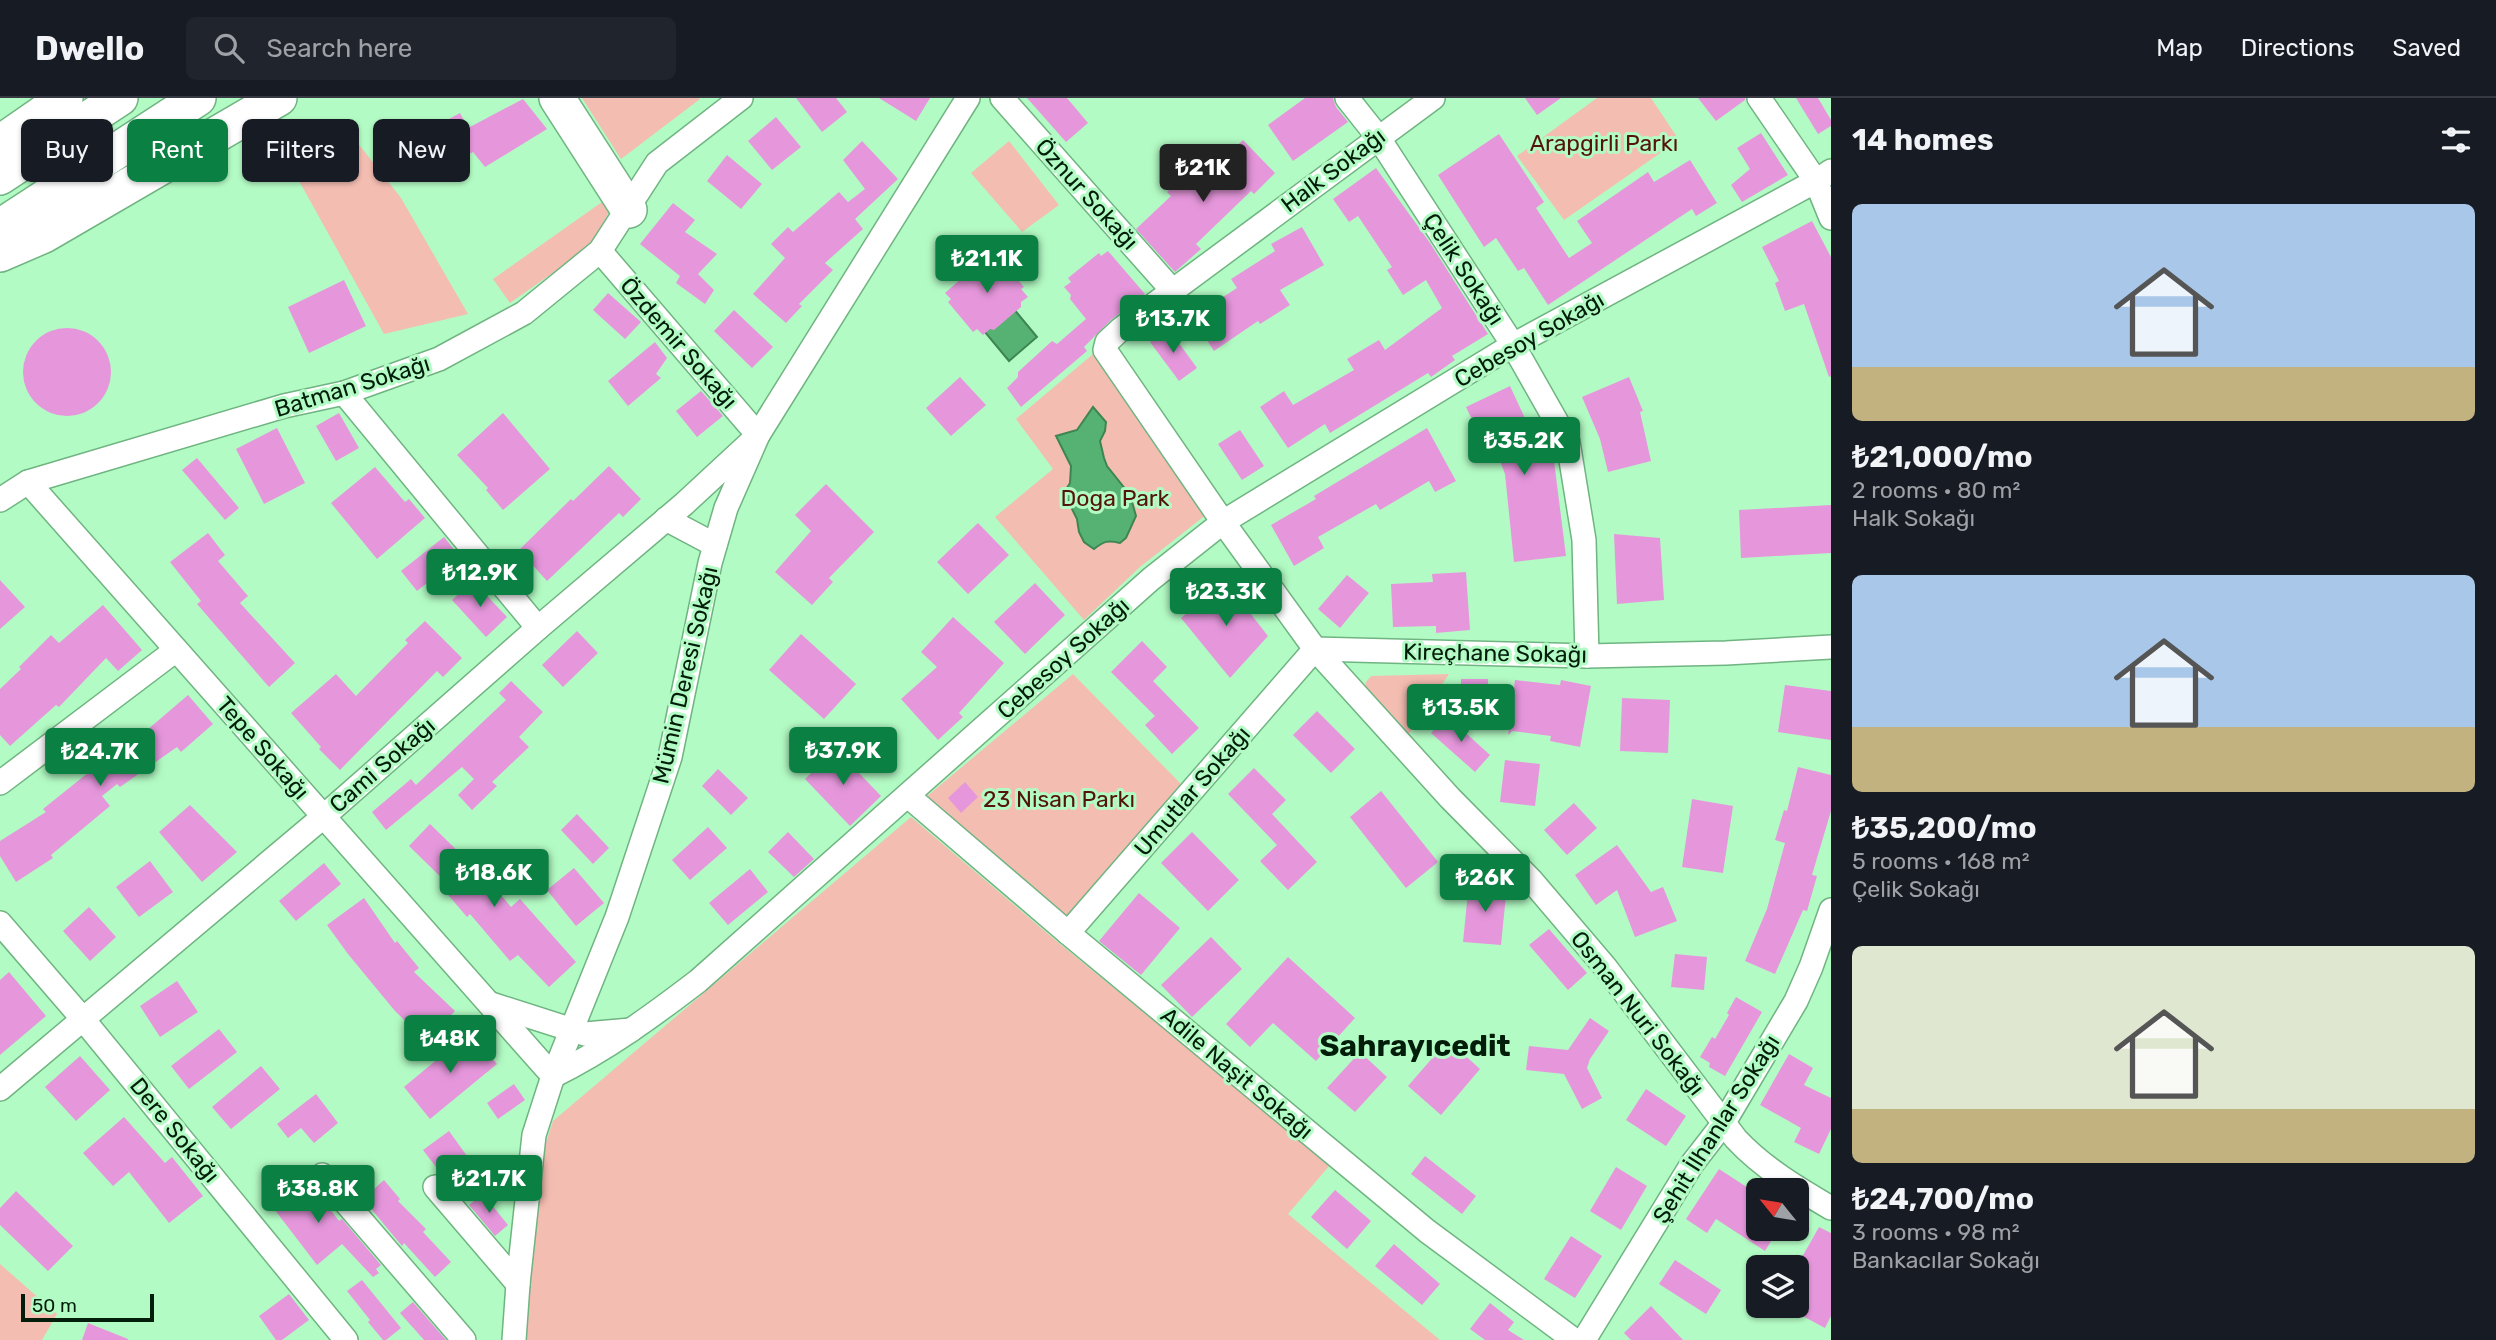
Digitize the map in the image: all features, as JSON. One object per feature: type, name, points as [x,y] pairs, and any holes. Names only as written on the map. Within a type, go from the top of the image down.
[{"type":"highway","points":[[0,143],[65,98]]},
{"type":"highway","points":[[0,177],[120,98]]},
{"type":"highway","points":[[0,227],[198,98]]},
{"type":"highway","points":[[0,254],[44,235],[279,98]]},
{"type":"highway","points":[[557,98],[632,204]]},
{"type":"highway","points":[[568,98],[632,204]]},
{"type":"street","name":"Batman Sokağı","points":[[0,500],[28,482],[284,406],[344,393],[439,359],[524,313],[600,251],[657,163],[741,98]]},
{"type":"street","name":"Mümin Deresi Sokağı","points":[[514,1340],[534,1135],[554,1076],[579,1032],[670,757],[715,545],[731,498],[758,435],[968,98]]},
{"type":"street","name":"Öznur Sokağı","points":[[1002,98],[1172,290]]},
{"type":"street","name":"Çelik Sokağı","points":[[1347,98],[1378,136],[1513,345],[1568,442],[1584,540],[1587,656]]},
{"type":"street","name":"Halk Sokağı","points":[[1223,522],[1105,350],[1110,338],[1378,136],[1433,98]]},
{"type":"street","points":[[1759,98],[1823,176],[1831,218]]},
{"type":"street","name":"Cebesoy Sokağı","points":[[554,1076],[593,1056],[634,1030],[698,981],[1140,589],[1223,522],[1513,345],[1823,176]]},
{"type":"street","name":"Özdemir Sokağı","points":[[600,251],[758,435]]},
{"type":"street","points":[[344,393],[538,628]]},
{"type":"street","name":"Cami Sokağı","points":[[0,1089],[323,817],[707,483],[758,435]]},
{"type":"street","name":"Tepe Sokağı","points":[[28,482],[554,1076]]},
{"type":"street","points":[[707,483],[731,498]]},
{"type":"street","points":[[666,519],[715,545]]},
{"type":"street","points":[[1223,522],[1315,649]]},
{"type":"street","name":"Kireçhane Sokağı","points":[[1315,649],[1587,656],[1726,653],[1831,647]]},
{"type":"street","name":"Umutlar Sokağı","points":[[1068,933],[1315,649]]},
{"type":"street","name":"Osman Nuri Sokağı","points":[[1315,649],[1450,798],[1531,880],[1606,968],[1723,1124],[1757,1159],[1831,1208]]},
{"type":"street","points":[[0,783],[176,650]]},
{"type":"street","name":"Adile Naşit Sokağı","points":[[908,796],[1068,933],[1427,1231],[1574,1340]]},
{"type":"street","name":"Şehit İlhanlar Sokağı","points":[[1584,1340],[1692,1164],[1723,1124],[1803,988],[1831,910]]},
{"type":"street","name":"Dere Sokağı","points":[[0,923],[82,1018],[346,1340]]},
{"type":"street","points":[[489,1003],[579,1032],[593,1042],[593,1056]]},
{"type":"street","points":[[579,1032],[634,1030]]},
{"type":"street","points":[[322,1175],[464,1340]]},
{"type":"street","points":[[435,1187],[518,1284]]},
{"type":"green space","points":[[582,98],[698,98],[700,99],[621,159]]},
{"type":"green space","name":"Arapgirli Parkı","points":[[1597,98],[1651,98],[1679,140],[1564,220],[1517,156]]},
{"type":"green space","points":[[1009,141],[1059,205],[1022,232],[971,173]]},
{"type":"green space","points":[[359,145],[373,162],[373,182],[388,182],[401,198],[468,314],[384,334],[300,182],[359,182]]},
{"type":"green space","points":[[602,202],[609,212],[591,246],[510,303],[493,279]]},
{"type":"green space","name":"Doga Park","points":[[1099,349],[1207,514],[1140,567],[1084,620],[995,517],[1053,469],[1016,419]]},
{"type":"green space","name":"23 Nisan Parkı","points":[[1073,674],[1182,785],[1067,921],[926,797]]},
{"type":"green space","points":[[1449,674],[1407,737],[1365,690],[1366,682],[1371,676]]},
{"type":"green space","points":[[911,817],[1054,939],[1330,1165],[1288,1214],[1440,1340],[526,1340],[528,1271],[542,1155],[553,1121]]},
{"type":"green space","points":[[0,1264],[57,1314],[42,1340],[0,1340]]},
{"type":"shaded area","points":[[1008,302],[1037,337],[1009,361],[979,325]]},
{"type":"shaded area","points":[[1093,407],[1106,422],[1100,441],[1107,466],[1130,495],[1136,516],[1126,538],[1120,543],[1106,542],[1094,549],[1084,542],[1066,497],[1071,466],[1056,436],[1077,430]]},
{"type":"building","points":[[796,98],[836,98],[847,112],[822,132]]},
{"type":"building","points":[[879,98],[930,98],[916,121]]},
{"type":"building","points":[[1027,98],[1067,98],[1088,123],[1066,142]]},
{"type":"building","points":[[1305,98],[1333,98],[1336,107],[1348,122],[1293,161],[1268,125]]},
{"type":"building","points":[[1525,98],[1561,98],[1537,115]]},
{"type":"building","points":[[1698,98],[1745,98],[1745,100],[1716,121]]},
{"type":"building","points":[[1796,98],[1818,98],[1831,120],[1831,126],[1818,134]]},
{"type":"building","points":[[523,99],[547,129],[485,167],[473,152],[470,154],[470,127]]},
{"type":"building","points":[[460,113],[463,119],[449,119]]},
{"type":"building","points":[[776,117],[801,147],[772,170],[748,141]]},
{"type":"building","points":[[1761,133],[1788,175],[1742,202],[1731,185],[1750,169],[1737,148]]},
{"type":"building","points":[[1499,134],[1544,202],[1536,208],[1569,258],[1592,243],[1577,221],[1648,172],[1654,182],[1690,160],[1717,203],[1696,216],[1692,209],[1548,305],[1524,268],[1518,271],[1496,238],[1484,247],[1438,175]]},
{"type":"building","points":[[1243,140],[1275,173],[1254,194],[1251,191],[1196,244],[1201,249],[1175,272],[1136,229],[1171,196],[1167,192],[1193,167],[1203,178]]},
{"type":"building","points":[[862,141],[898,179],[855,219],[863,229],[825,263],[833,270],[799,304],[802,306],[786,323],[753,294],[785,258],[771,244],[788,227],[793,232],[839,192],[848,202],[865,189],[843,160]]},
{"type":"building","points":[[727,155],[762,184],[741,209],[707,181]]},
{"type":"building","points":[[1376,168],[1430,243],[1488,334],[1452,356],[1455,360],[1431,377],[1428,373],[1330,433],[1325,424],[1288,448],[1260,407],[1284,391],[1293,405],[1354,370],[1347,359],[1379,340],[1385,350],[1442,308],[1426,280],[1403,295],[1387,270],[1392,267],[1358,216],[1349,222],[1333,199]]},
{"type":"building","points":[[673,203],[695,220],[685,232],[717,254],[698,274],[714,290],[705,304],[676,283],[680,276],[640,244]]},
{"type":"building","points":[[1812,221],[1831,257],[1829,377],[1804,304],[1785,311],[1775,283],[1779,281],[1762,247]]},
{"type":"building","points":[[1302,227],[1324,265],[1280,290],[1290,305],[1260,324],[1258,321],[1214,351],[1192,317],[1237,288],[1231,279],[1275,251],[1271,244]]},
{"type":"building","points":[[1108,251],[1145,294],[1112,319],[1084,347],[1087,351],[1021,407],[1007,388],[1018,377],[1018,372],[1052,341],[1057,344],[1086,319],[1064,287],[1071,282],[1068,278],[1099,253],[1101,256]]},
{"type":"building","points":[[990,253],[996,260],[999,257],[1024,287],[1021,289],[1028,297],[1021,302],[1021,307],[994,330],[990,329],[983,335],[977,329],[973,332],[948,302],[951,299],[945,293]]},
{"type":"building","points":[[344,280],[366,326],[309,353],[288,307]]},
{"type":"building","points":[[608,293],[641,322],[625,339],[593,310]]},
{"type":"building","points":[[734,310],[773,347],[752,368],[714,331]]},
{"type":"building","points":[[67,328],[92,335],[104,347],[111,372],[104,397],[92,409],[67,416],[42,409],[30,397],[23,372],[30,347],[42,335]]},
{"type":"building","points":[[1168,328],[1197,368],[1179,381],[1150,342]]},
{"type":"building","points":[[655,342],[667,358],[656,374],[661,378],[628,406],[608,381]]},
{"type":"building","points":[[960,377],[986,405],[951,436],[926,408]]},
{"type":"building","points":[[1629,377],[1643,411],[1640,412],[1651,461],[1608,472],[1600,439],[1582,397]]},
{"type":"building","points":[[1510,386],[1530,429],[1541,425],[1554,461],[1566,556],[1514,562],[1505,474],[1486,423],[1476,428],[1466,407]]},
{"type":"building","points":[[701,391],[723,416],[697,437],[676,411]]},
{"type":"building","points":[[339,413],[359,448],[336,461],[316,426]]},
{"type":"building","points":[[503,413],[550,469],[503,510],[486,490],[488,488],[457,455]]},
{"type":"building","points":[[277,428],[305,483],[264,504],[236,449]]},
{"type":"building","points":[[1427,428],[1456,481],[1435,492],[1429,481],[1380,510],[1376,504],[1318,537],[1324,548],[1294,566],[1271,525]]},
{"type":"building","points":[[1240,430],[1264,466],[1242,480],[1218,444]]},
{"type":"building","points":[[197,458],[239,508],[225,520],[182,470]]},
{"type":"building","points":[[609,466],[641,499],[623,517],[619,513],[547,581],[519,550]]},
{"type":"building","points":[[375,467],[405,502],[409,499],[425,518],[377,559],[331,503]]},
{"type":"building","points":[[826,484],[874,532],[829,578],[833,582],[812,605],[775,572],[811,531],[795,515]]},
{"type":"building","points":[[1831,505],[1831,553],[1741,558],[1739,510]]},
{"type":"building","points":[[978,523],[1009,555],[968,594],[937,562]]},
{"type":"building","points":[[208,533],[225,555],[218,561],[248,596],[240,603],[295,663],[269,687],[197,604],[201,601],[170,562]]},
{"type":"building","points":[[1614,534],[1660,538],[1664,600],[1617,604]]},
{"type":"building","points":[[444,537],[460,557],[417,591],[401,571]]},
{"type":"building","points":[[1466,572],[1470,630],[1436,633],[1436,626],[1393,627],[1391,584],[1433,582],[1432,574]]},
{"type":"building","points":[[1347,575],[1369,593],[1340,628],[1318,609]]},
{"type":"building","points":[[0,580],[25,607],[0,629]]},
{"type":"building","points":[[473,581],[507,617],[486,637],[452,600]]},
{"type":"building","points":[[1225,581],[1268,636],[1230,678],[1181,618]]},
{"type":"building","points":[[1035,583],[1065,615],[1025,654],[994,622]]},
{"type":"building","points":[[103,605],[142,650],[118,671],[106,658],[59,707],[56,705],[10,746],[0,735],[0,689],[51,635],[59,643]]},
{"type":"building","points":[[953,617],[1004,663],[959,713],[963,717],[938,740],[901,699],[937,667],[921,652]]},
{"type":"building","points":[[425,621],[462,658],[443,677],[437,671],[340,770],[319,749],[321,747],[291,713],[336,674],[356,696],[408,643],[405,640]]},
{"type":"building","points":[[577,631],[598,653],[563,687],[542,665]]},
{"type":"building","points":[[801,634],[856,684],[824,719],[769,670]]},
{"type":"building","points":[[1142,641],[1167,667],[1153,681],[1199,728],[1172,754],[1145,725],[1155,716],[1111,672]]},
{"type":"building","points":[[1461,679],[1488,679],[1488,700],[1461,700]]},
{"type":"building","points":[[1515,680],[1560,685],[1561,680],[1591,686],[1580,747],[1550,741],[1551,736],[1512,731],[1508,735]]},
{"type":"building","points":[[511,681],[543,712],[519,737],[529,747],[492,782],[497,786],[472,810],[458,795],[474,779],[462,767],[386,830],[372,812],[411,779],[416,785],[506,700],[499,693]]},
{"type":"building","points":[[1785,685],[1831,691],[1831,740],[1778,732]]},
{"type":"building","points":[[188,695],[213,724],[181,752],[177,747],[120,787],[117,784],[102,796],[110,806],[51,855],[53,858],[16,882],[0,856],[0,841],[46,812],[43,809],[99,764],[94,757],[134,729],[139,737]]},
{"type":"building","points":[[1622,698],[1670,700],[1668,753],[1620,751]]},
{"type":"building","points":[[1317,711],[1355,749],[1331,773],[1293,735]]},
{"type":"building","points":[[1447,716],[1490,755],[1475,772],[1431,733]]},
{"type":"building","points":[[836,749],[881,796],[850,826],[805,779]]},
{"type":"building","points":[[1505,760],[1540,764],[1535,806],[1500,802]]},
{"type":"building","points":[[1798,767],[1831,775],[1831,811],[1812,875],[1817,876],[1807,911],[1803,910],[1775,974],[1745,961],[1767,909],[1785,843],[1775,840],[1784,810],[1787,811]]},
{"type":"building","points":[[1254,768],[1286,800],[1272,814],[1317,862],[1288,890],[1260,861],[1277,845],[1228,794]]},
{"type":"building","points":[[718,769],[748,798],[731,815],[702,786]]},
{"type":"building","points":[[965,782],[978,797],[961,813],[948,798]]},
{"type":"building","points":[[1381,791],[1438,862],[1406,888],[1350,817]]},
{"type":"building","points":[[1692,799],[1733,806],[1723,873],[1682,867]]},
{"type":"building","points":[[1574,803],[1597,828],[1567,855],[1544,830]]},
{"type":"building","points":[[190,805],[237,852],[202,882],[159,832]]},
{"type":"building","points":[[577,814],[609,848],[593,864],[561,830]]},
{"type":"building","points":[[430,824],[472,865],[475,864],[511,907],[520,899],[576,962],[549,987],[518,955],[510,961],[470,914],[467,917],[444,890],[449,885],[409,846]]},
{"type":"building","points":[[708,827],[727,848],[690,880],[672,860]]},
{"type":"building","points":[[788,832],[814,859],[794,877],[768,852]]},
{"type":"building","points":[[1192,832],[1239,880],[1208,911],[1161,863]]},
{"type":"building","points":[[1617,845],[1651,892],[1663,887],[1677,921],[1635,937],[1617,890],[1596,905],[1575,875]]},
{"type":"building","points":[[150,861],[173,892],[139,917],[116,887]]},
{"type":"building","points":[[324,863],[341,884],[296,921],[279,901]]},
{"type":"building","points":[[574,868],[604,903],[576,926],[547,890]]},
{"type":"building","points":[[750,869],[768,892],[728,925],[709,903]]},
{"type":"building","points":[[1469,882],[1507,885],[1501,945],[1463,942]]},
{"type":"building","points":[[1139,893],[1180,928],[1141,975],[1099,941]]},
{"type":"building","points":[[364,898],[395,943],[397,941],[419,968],[414,972],[455,1011],[426,1041],[395,1011],[327,925]]},
{"type":"building","points":[[89,907],[116,937],[90,961],[63,931]]},
{"type":"building","points":[[1549,929],[1587,973],[1568,990],[1529,945]]},
{"type":"building","points":[[1211,937],[1242,969],[1192,1017],[1161,985]]},
{"type":"building","points":[[1675,954],[1707,957],[1704,990],[1671,987]]},
{"type":"building","points":[[1288,957],[1355,1018],[1316,1061],[1273,1023],[1250,1047],[1226,1024]]},
{"type":"building","points":[[9,972],[46,1016],[0,1055],[0,980]]},
{"type":"building","points":[[177,981],[198,1012],[160,1037],[140,1006]]},
{"type":"building","points":[[1736,997],[1762,1012],[1725,1076],[1709,1067],[1710,1063],[1700,1057],[1712,1037],[1715,1039]]},
{"type":"building","points":[[1590,1018],[1609,1031],[1587,1068],[1602,1098],[1582,1109],[1564,1074],[1526,1070],[1529,1046],[1568,1050]]},
{"type":"building","points":[[219,1029],[237,1052],[189,1089],[171,1066]]},
{"type":"building","points":[[470,1032],[497,1064],[430,1119],[404,1087]]},
{"type":"building","points":[[1448,1040],[1480,1069],[1441,1115],[1408,1086]]},
{"type":"building","points":[[1360,1052],[1387,1077],[1355,1112],[1327,1088]]},
{"type":"building","points":[[1789,1054],[1813,1068],[1804,1085],[1831,1098],[1831,1129],[1819,1154],[1794,1142],[1801,1128],[1760,1105]]},
{"type":"building","points":[[80,1056],[110,1090],[76,1121],[45,1087]]},
{"type":"building","points":[[261,1066],[280,1089],[231,1129],[212,1107]]},
{"type":"building","points":[[514,1084],[525,1100],[498,1119],[487,1103]]},
{"type":"building","points":[[1646,1089],[1686,1116],[1666,1146],[1626,1120]]},
{"type":"building","points":[[316,1094],[338,1123],[314,1143],[301,1128],[288,1138],[277,1124]]},
{"type":"building","points":[[124,1117],[165,1163],[172,1157],[203,1196],[169,1223],[129,1172],[113,1186],[83,1153]]},
{"type":"building","points":[[449,1131],[467,1156],[442,1175],[423,1150]]},
{"type":"building","points":[[1425,1156],[1476,1196],[1462,1214],[1411,1174]]},
{"type":"building","points":[[1616,1167],[1647,1186],[1621,1230],[1590,1211]]},
{"type":"building","points":[[1719,1169],[1746,1187],[1746,1239],[1716,1219],[1707,1233],[1686,1219]]},
{"type":"building","points":[[302,1173],[339,1221],[342,1219],[381,1265],[376,1269],[379,1273],[373,1277],[342,1244],[317,1265],[268,1201]]},
{"type":"building","points":[[384,1180],[400,1199],[398,1201],[426,1229],[423,1232],[451,1262],[435,1277],[404,1243],[402,1246],[363,1199]]},
{"type":"building","points":[[1335,1190],[1371,1221],[1347,1249],[1311,1217]]},
{"type":"building","points":[[16,1191],[73,1246],[48,1271],[0,1225],[0,1208]]},
{"type":"building","points":[[483,1194],[508,1225],[495,1236],[469,1205]]},
{"type":"building","points":[[1819,1227],[1831,1233],[1831,1316],[1825,1328],[1806,1318],[1809,1318],[1809,1255],[1803,1255]]},
{"type":"building","points":[[1571,1236],[1602,1256],[1575,1298],[1544,1279]]},
{"type":"building","points":[[1750,1241],[1771,1241],[1765,1251]]},
{"type":"building","points":[[1394,1244],[1440,1284],[1422,1305],[1375,1266]]},
{"type":"building","points":[[1675,1260],[1721,1290],[1706,1314],[1659,1284]]},
{"type":"building","points":[[362,1280],[401,1328],[386,1340],[383,1340],[368,1322],[370,1320],[347,1291]]},
{"type":"building","points":[[289,1294],[309,1320],[282,1340],[276,1340],[259,1316]]},
{"type":"building","points":[[413,1302],[446,1340],[424,1340],[400,1313]]},
{"type":"building","points":[[1490,1303],[1514,1322],[1508,1330],[1524,1340],[1485,1340],[1470,1329]]},
{"type":"building","points":[[1651,1306],[1683,1340],[1631,1340],[1624,1333]]},
{"type":"building","points":[[88,1323],[128,1339],[128,1340],[82,1340]]},
{"type":"district","name":"Sahrayıcedit","points":[[1415,1046]]}]
